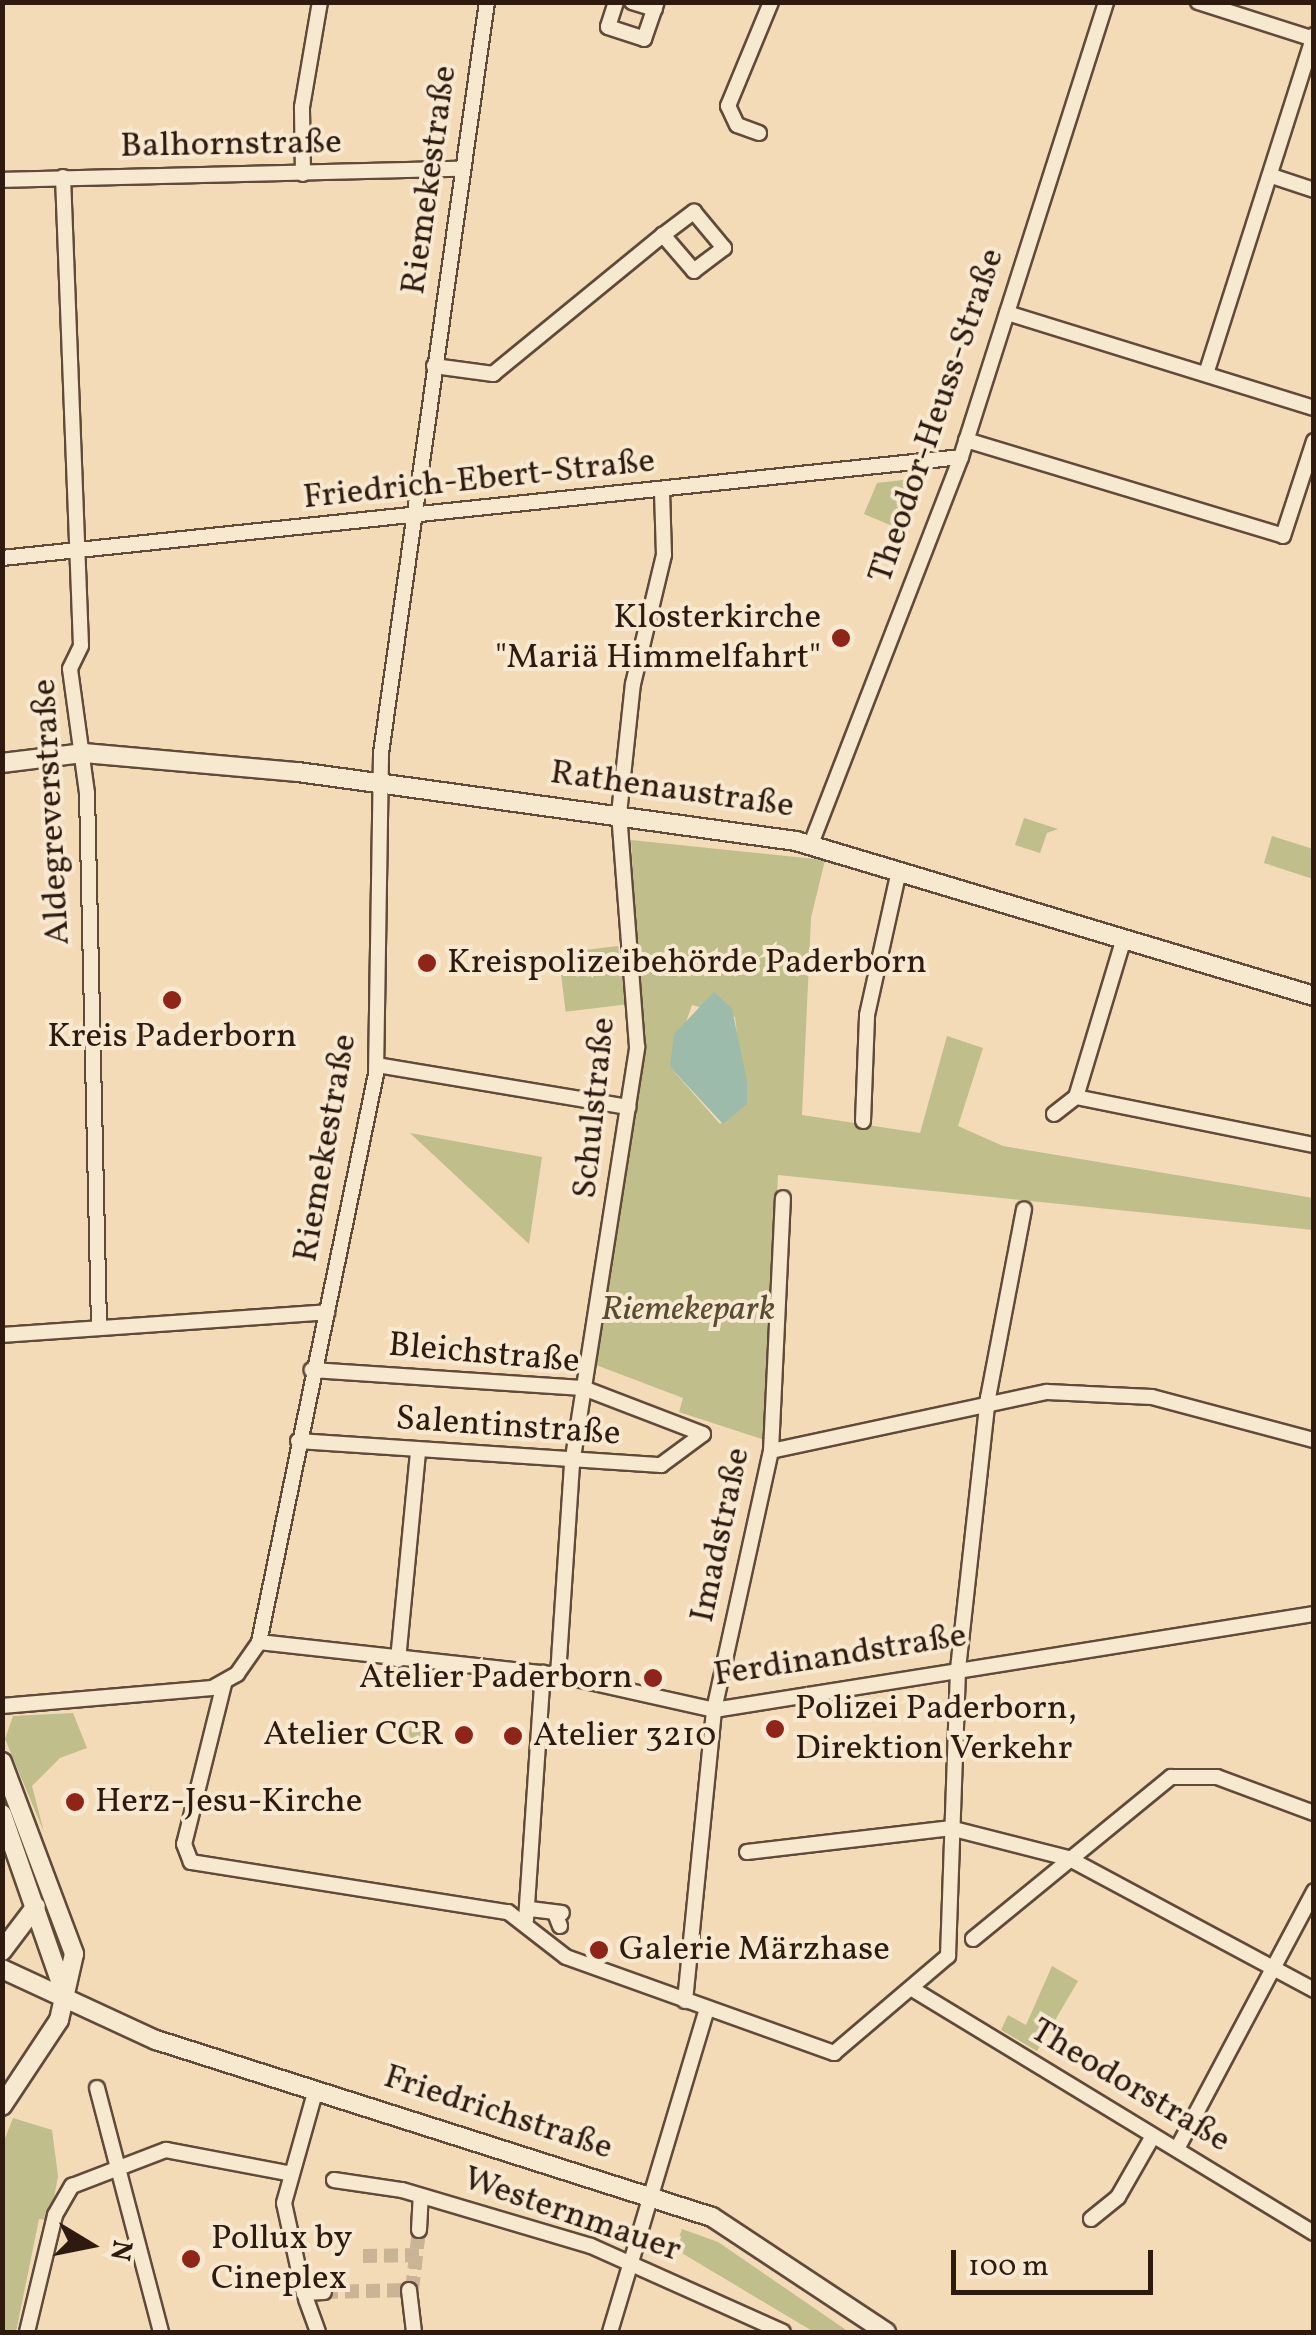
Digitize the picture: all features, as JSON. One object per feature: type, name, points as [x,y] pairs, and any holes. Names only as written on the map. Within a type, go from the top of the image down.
[{"type":"main road","name":"Rathenaustraße","points":[[2,763],[84,754],[379,782],[811,844],[1314,996]]},
{"type":"main road","points":[[2,1762],[69,1936],[67,2000],[2,2106]]},
{"type":"main road","points":[[2,1814],[67,2000]]},
{"type":"main road","points":[[2,1951],[36,1906]]},
{"type":"main road","name":"Friedrichstraße","points":[[2,1969],[156,2040],[654,2197],[752,2238],[886,2332]]},
{"type":"street","points":[[303,174],[302,108],[320,2]]},
{"type":"street","name":"Riemekestraße","points":[[487,2],[410,518],[379,782],[377,1064],[259,1642],[224,1684],[185,1858],[528,1915]]},
{"type":"street","points":[[616,2],[608,27],[644,39],[656,6],[632,2]]},
{"type":"street","points":[[759,133],[737,125],[728,106],[771,2]]},
{"type":"street","name":"Theodor-Heuss-Straße","points":[[811,844],[961,457],[1106,2]]},
{"type":"street","points":[[1198,2],[1313,37],[1206,374]]},
{"type":"street","name":"Balhornstraße","points":[[2,180],[461,170]]},
{"type":"street","points":[[1272,176],[1314,190]]},
{"type":"street","name":"Aldegreverstraße","points":[[63,178],[81,646],[70,670],[84,754],[98,1325]]},
{"type":"street","points":[[434,366],[493,374],[663,235]]},
{"type":"street","points":[[1007,312],[1314,408]]},
{"type":"street","points":[[966,440],[1283,536],[1314,442]]},
{"type":"street","name":"Friedrich-Ebert-Straße","points":[[2,558],[961,457]]},
{"type":"street","name":"Schulstraße","points":[[528,1915],[572,1464],[630,1107],[638,1011],[618,814],[633,684],[664,554],[662,490]]},
{"type":"street","points":[[862,1121],[867,1014],[899,871]]},
{"type":"street","points":[[1054,1114],[1076,1097],[1124,938]]},
{"type":"street","points":[[377,1064],[630,1107]]},
{"type":"street","points":[[1076,1097],[1314,1145]]},
{"type":"street","name":"Imadstraße","points":[[685,2001],[714,1710],[771,1451],[783,1198]]},
{"type":"street","points":[[528,1915],[566,1956],[827,2055],[914,1990],[948,1956],[958,1669],[988,1398],[1024,1209]]},
{"type":"street","points":[[2,1335],[98,1325],[327,1312]]},
{"type":"street","name":"Bleichstraße","points":[[312,1370],[583,1388],[704,1434]]},
{"type":"street","points":[[771,1451],[988,1398],[1121,1393],[1314,1440]]},
{"type":"street","name":"Salentinstraße","points":[[298,1441],[572,1464],[661,1465],[704,1434]]},
{"type":"street","points":[[398,1660],[418,1453]]},
{"type":"street","name":"Ferdinandstraße","points":[[259,1642],[551,1674],[714,1710],[1314,1614]]},
{"type":"street","points":[[2,1706],[224,1684]]},
{"type":"street","points":[[973,1939],[1068,1858],[1186,1772],[1314,1814]]},
{"type":"street","points":[[747,1852],[950,1828],[1068,1858],[1314,1990]]},
{"type":"street","points":[[1177,2149],[1314,1892]]},
{"type":"street","points":[[528,1915],[559,1917]]},
{"type":"street","name":"Theodorstraße","points":[[914,1990],[1314,2234]]},
{"type":"street","points":[[610,2332],[634,2266],[706,2012]]},
{"type":"street","points":[[97,2088],[160,2332]]},
{"type":"street","points":[[316,2089],[284,2203],[305,2295],[318,2332]]},
{"type":"street","points":[[1091,2218],[1118,2197],[1153,2136]]},
{"type":"street","points":[[28,2332],[55,2214],[72,2186],[119,2163],[205,2150],[292,2174]]},
{"type":"street","name":"Westernmauer","points":[[334,2180],[420,2196],[634,2266],[783,2332]]},
{"type":"street","points":[[419,2230],[420,2196]]},
{"type":"street","points":[[409,2290],[414,2332]]},
{"type":"street","points":[[305,2295],[324,2292]]},
{"type":"green space","points":[[911,479],[917,489],[902,530],[864,514],[877,483]]},
{"type":"green space","points":[[1024,818],[1058,829],[1047,833],[1040,853],[1015,845]]},
{"type":"green space","points":[[1272,836],[1313,849],[1313,879],[1264,863]]},
{"type":"green space","name":"Riemekepark","points":[[631,840],[825,860],[811,918],[802,1115],[920,1133],[947,1036],[983,1048],[958,1126],[1003,1146],[1313,1198],[1313,1230],[778,1175],[765,1440],[679,1412],[683,1398],[596,1365],[643,1047]],"holes":[[[692,1005],[735,1017],[745,1103],[720,1124],[670,1067]]]},
{"type":"green space","points":[[618,946],[625,1005],[566,1012],[558,953]]},
{"type":"green space","points":[[410,1133],[542,1157],[529,1244]]},
{"type":"green space","points":[[73,1713],[87,1748],[60,1758],[32,1786],[44,1832],[5,1739],[13,1716]]},
{"type":"green space","points":[[420,1721],[428,1724],[428,1740],[420,1743],[412,1740],[409,1732],[412,1724]]},
{"type":"green space","points":[[1052,1966],[1078,1981],[1037,2051],[1001,2030],[1008,2015],[1026,2025]]},
{"type":"green space","points":[[13,2118],[52,2130],[58,2176],[50,2220],[39,2219],[16,2332],[3,2332],[2,2146]]},
{"type":"green space","points":[[682,2229],[718,2242],[849,2332],[814,2332],[675,2249]]},
{"type":"shaded area","points":[[714,992],[732,1009],[747,1081],[747,1104],[723,1124],[670,1067],[674,1034]]},
{"type":"tunnel","points":[[412,2290],[419,2230]]},
{"type":"tunnel","points":[[363,2256],[419,2255]]},
{"type":"tunnel","points":[[324,2292],[409,2290]]},
{"type":"place","name":"Klosterkirche \"Mariä Himmelfahrt\"","points":[[841,638]]},
{"type":"place","name":"Kreispolizeibehörde Paderborn","points":[[427,963]]},
{"type":"place","name":"Kreis Paderborn","points":[[172,1000]]},
{"type":"place","name":"Atelier Paderborn","points":[[653,1678]]},
{"type":"place","name":"Polizei Paderborn, Direktion Verkehr","points":[[775,1729]]},
{"type":"place","name":"Atelier CCR","points":[[464,1735]]},
{"type":"place","name":"Atelier 3210","points":[[513,1736]]},
{"type":"place","name":"Herz-Jesu-Kirche","points":[[75,1802]]},
{"type":"place","name":"Galerie Märzhase","points":[[599,1950]]},
{"type":"place","name":"Pollux by Cineplex","points":[[191,2259]]}]
